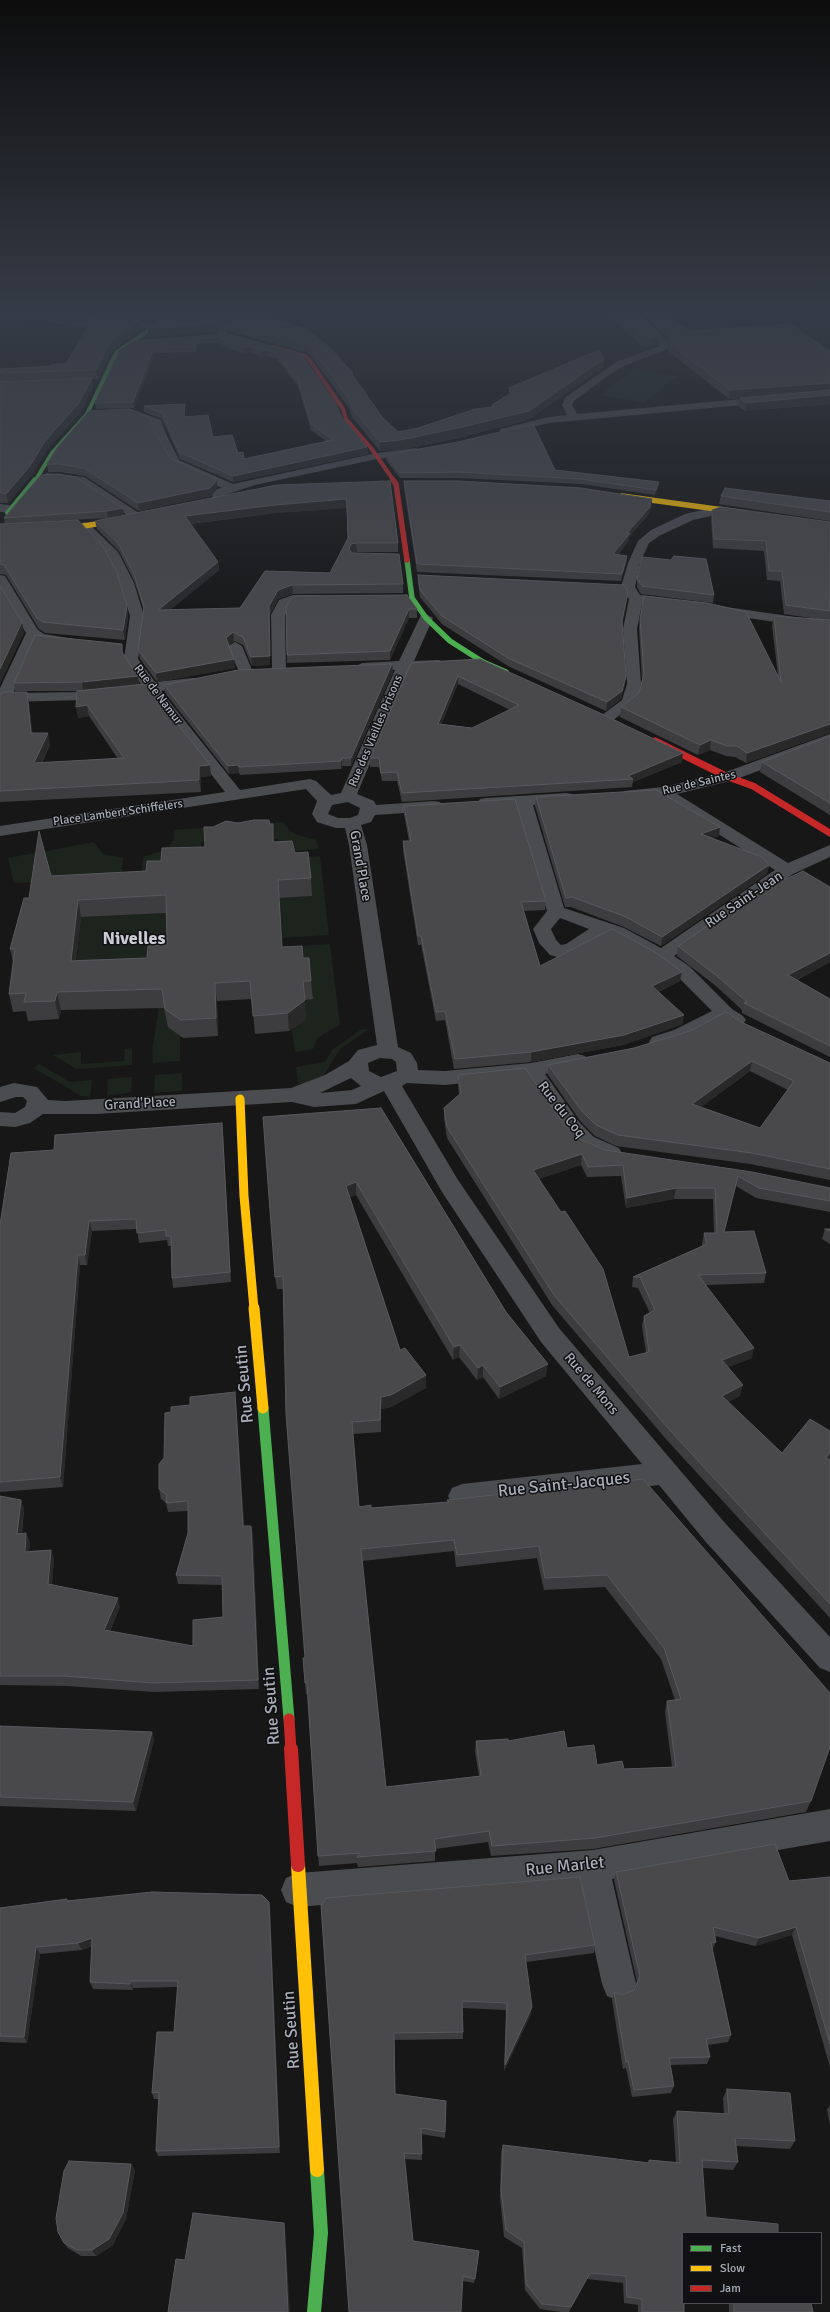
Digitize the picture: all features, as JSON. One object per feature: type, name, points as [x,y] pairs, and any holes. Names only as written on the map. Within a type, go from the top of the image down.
[{"type":"street","points":[[0,523],[6,508],[38,477],[52,453],[80,422]]},
{"type":"street","points":[[157,422],[161,436],[175,462],[200,472],[232,488]]},
{"type":"street","points":[[348,422],[377,456],[396,484],[412,598],[426,618],[450,641],[483,662],[517,677]]},
{"type":"street","points":[[494,434],[542,422]]},
{"type":"street","points":[[214,500],[221,492],[252,482],[377,456],[400,454],[429,448]]},
{"type":"street","points":[[38,477],[60,476],[80,479],[144,516]]},
{"type":"street","points":[[382,484],[409,484]]},
{"type":"street","points":[[214,500],[257,491]]},
{"type":"street","points":[[612,495],[756,515]]},
{"type":"street","points":[[607,718],[629,702],[634,684],[630,629],[636,599],[628,587],[634,563],[644,541],[655,533],[689,517],[720,510]]},
{"type":"street","points":[[0,530],[84,526],[144,516]]},
{"type":"street","name":"Rue de Namur","points":[[84,526],[113,555],[127,583],[137,616],[126,646],[131,659],[236,795]]},
{"type":"street","points":[[392,557],[406,557]]},
{"type":"street","points":[[409,577],[425,577]]},
{"type":"street","points":[[1,584],[33,633],[40,638],[76,642]]},
{"type":"street","points":[[612,586],[628,587]]},
{"type":"street","points":[[396,598],[412,598]]},
{"type":"street","points":[[256,672],[284,602],[293,599],[333,599]]},
{"type":"street","points":[[636,599],[690,605]]},
{"type":"street","points":[[706,607],[754,616],[830,626]]},
{"type":"street","name":"Rue des Vieilles Prisons","points":[[348,797],[356,774],[426,618]]},
{"type":"street","points":[[33,633],[2,699],[83,696],[152,688],[210,679]]},
{"type":"street","points":[[235,646],[256,672]]},
{"type":"street","points":[[350,667],[483,662]]},
{"type":"street","points":[[256,672],[295,669]]},
{"type":"street","points":[[649,738],[728,777],[753,786],[830,833]]},
{"type":"street","name":"Rue de Saintes","points":[[616,795],[663,792],[728,777],[828,742]]},
{"type":"street","points":[[236,795],[310,784],[327,801]]},
{"type":"street","points":[[663,792],[787,870]]},
{"type":"street","name":"Place Lambert Schiffelers","points":[[0,831],[236,795]]},
{"type":"street","points":[[348,797],[363,802],[369,810],[365,818],[352,823],[336,823],[323,818],[320,809],[327,801],[348,797]]},
{"type":"street","points":[[470,804],[585,797]]},
{"type":"street","points":[[523,801],[556,911]]},
{"type":"street","points":[[369,810],[447,805]]},
{"type":"street","name":"Grand'Place","points":[[352,823],[358,845],[388,1051]]},
{"type":"street","name":"Rue Saint-Jean","points":[[662,956],[787,870],[830,850]]},
{"type":"street","points":[[556,911],[542,929],[548,943],[557,951],[571,949],[604,927]]},
{"type":"street","points":[[556,911],[604,927],[662,956],[682,970],[725,1013],[754,1031]]},
{"type":"street","points":[[639,1048],[681,1035],[725,1013]]},
{"type":"street","points":[[392,1081],[408,1070],[407,1063],[404,1058],[388,1051],[380,1051],[365,1055],[357,1065],[360,1075],[372,1082],[392,1081],[445,1078],[531,1070],[594,1058]]},
{"type":"street","name":"Grand'Place","points":[[37,1106],[73,1108],[292,1095],[332,1080],[357,1065]]},
{"type":"street","name":"Rue du Coq","points":[[531,1070],[572,1128],[586,1142],[612,1154],[627,1156]]},
{"type":"street","name":"Grand'Place","points":[[292,1095],[314,1100],[356,1097],[392,1081]]},
{"type":"street","name":"Rue de Mons","points":[[392,1081],[450,1186],[550,1335],[715,1532],[830,1658]]},
{"type":"street","points":[[0,1095],[14,1090],[30,1092],[38,1100],[34,1111],[22,1118],[2,1124]]},
{"type":"street","name":"Rue Seutin","points":[[240,1099],[244,1196],[287,1684],[298,1890],[321,2233],[314,2312]]},
{"type":"street","name":"Rue Saint-Jacques","points":[[462,1496],[666,1473]]},
{"type":"street","name":"Rue Marlet","points":[[298,1890],[593,1866],[746,1838],[830,1825]]},
{"type":"street","points":[[593,1866],[619,1984]]},
{"type":"shaded area","points":[[283,822],[290,831],[316,840],[319,849],[278,852],[278,839],[275,839],[274,834],[201,842],[201,861],[160,872],[142,873],[143,857],[161,851],[169,846],[174,839],[174,830]]},
{"type":"shaded area","points":[[94,842],[103,854],[123,858],[121,879],[14,883],[8,858]]},
{"type":"shaded area","points":[[320,856],[329,935],[282,938],[279,898],[312,896],[293,858]]},
{"type":"shaded area","points":[[169,913],[169,963],[75,979],[81,917]]},
{"type":"shaded area","points":[[330,944],[340,1025],[317,1039],[313,1049],[295,1052],[291,1023],[302,1022],[306,1018],[305,1014],[287,1000],[313,999],[310,976],[283,965],[282,947]]},
{"type":"shaded area","points":[[185,1006],[180,1030],[180,1061],[153,1063],[152,1051],[159,1008]]},
{"type":"shaded area","points":[[362,1029],[368,1030],[340,1049],[324,1075],[306,1083],[298,1084],[296,1067],[325,1062],[332,1050]]},
{"type":"shaded area","points":[[132,1048],[132,1065],[77,1069],[53,1055],[81,1052],[81,1064],[124,1061],[125,1049]]},
{"type":"shaded area","points":[[39,1064],[70,1082],[92,1080],[90,1097],[81,1096],[34,1068]]},
{"type":"shaded area","points":[[182,1073],[182,1091],[154,1093],[155,1075]]},
{"type":"shaded area","points":[[132,1077],[131,1091],[128,1093],[107,1096],[108,1079]]},
{"type":"building","points":[[0,422],[62,422],[45,441],[30,466],[6,494],[0,493]]},
{"type":"building","points":[[80,422],[151,422],[153,429],[170,458],[217,480],[210,488],[138,503],[84,468],[59,464],[47,464],[57,448]]},
{"type":"building","points":[[166,422],[210,422],[213,437],[232,435],[238,453],[243,452],[244,459],[333,440],[311,424],[310,422],[346,422],[367,447],[233,476],[179,452]]},
{"type":"building","points":[[363,422],[387,422],[398,432],[418,428],[436,422],[484,422],[400,440],[380,442]]},
{"type":"building","points":[[533,424],[555,470],[659,482],[656,490],[581,479],[459,472],[400,473],[386,455],[458,442]]},
{"type":"building","points":[[59,474],[75,477],[123,508],[107,511],[4,518],[41,475]]},
{"type":"building","points":[[390,481],[398,543],[356,543],[351,544],[349,549],[352,553],[399,554],[403,584],[292,585],[278,590],[269,606],[270,656],[251,657],[243,637],[233,632],[226,638],[234,659],[156,673],[138,650],[144,607],[134,574],[118,543],[95,521],[277,485]],"holes":[[[346,499],[348,538],[330,573],[265,571],[240,608],[158,610],[218,562],[185,516],[275,505]]]},
{"type":"building","points":[[404,481],[459,481],[581,488],[652,499],[649,508],[627,533],[630,533],[613,554],[627,556],[622,574],[417,564]]},
{"type":"building","points":[[725,488],[830,501],[830,512],[721,496]]},
{"type":"building","points":[[721,507],[830,522],[830,611],[786,605],[782,571],[769,571],[766,541],[714,539],[712,510]]},
{"type":"building","points":[[78,520],[104,548],[117,573],[127,606],[123,630],[43,622],[37,618],[4,565],[0,564],[0,524]]},
{"type":"building","points":[[674,556],[706,559],[714,595],[642,586],[637,579],[642,557],[671,560]]},
{"type":"building","points":[[418,575],[624,585],[628,592],[622,621],[626,676],[622,691],[607,702],[508,658],[442,616],[420,590]]},
{"type":"building","points":[[0,586],[22,622],[0,669]]},
{"type":"building","points":[[407,595],[417,609],[409,609],[390,651],[287,655],[286,607],[295,596]]},
{"type":"building","points":[[644,596],[707,603],[746,612],[781,682],[774,616],[830,620],[830,724],[747,753],[737,746],[727,746],[711,740],[700,745],[621,707],[639,693],[644,674],[640,619]]},
{"type":"building","points":[[35,635],[122,644],[122,652],[138,676],[82,682],[14,683]]},
{"type":"building","points":[[480,659],[602,714],[683,753],[628,776],[633,779],[402,793],[397,772],[381,773],[379,758],[370,758],[411,663]],"holes":[[[458,676],[519,705],[472,728],[438,724]]]},
{"type":"building","points":[[392,664],[351,758],[342,758],[341,761],[239,767],[238,765],[228,766],[164,685],[238,670]]},
{"type":"building","points":[[146,684],[210,765],[199,766],[199,780],[0,791],[0,694],[4,692],[27,692],[31,733],[48,733],[34,763],[124,758],[87,705],[76,707],[77,691]]},
{"type":"building","points":[[830,736],[830,803],[762,762]]},
{"type":"building","points":[[656,790],[720,827],[701,834],[762,857],[769,865],[662,937],[626,917],[572,897],[566,898],[536,797]]},
{"type":"building","points":[[515,799],[546,901],[521,902],[540,966],[612,929],[655,952],[682,972],[652,986],[684,1015],[624,1035],[531,1052],[455,1059],[445,1011],[436,1012],[421,936],[418,936],[403,841],[411,841],[404,806]]},
{"type":"building","points":[[254,820],[269,820],[270,824],[273,824],[273,842],[292,841],[295,853],[308,852],[311,878],[278,880],[282,947],[302,946],[303,958],[309,958],[311,981],[303,981],[305,1000],[288,1013],[253,1016],[250,981],[215,983],[216,1018],[181,1020],[165,1009],[162,989],[57,992],[55,1001],[24,1002],[26,993],[9,994],[15,949],[10,949],[24,898],[29,898],[39,831],[51,876],[146,871],[147,861],[161,861],[162,848],[205,847],[204,827],[213,827],[226,821],[238,823]],"holes":[[[166,895],[167,945],[148,946],[147,958],[71,961],[78,900]]]},
{"type":"building","points":[[803,871],[830,887],[830,953],[788,975],[830,999],[830,1046],[744,1003],[747,1002],[717,976],[678,946],[780,876],[784,880]]},
{"type":"building","points":[[726,1012],[741,1022],[830,1063],[830,1169],[752,1153],[618,1135],[596,1125],[582,1111],[548,1065],[634,1048],[690,1031]],"holes":[[[752,1061],[794,1081],[760,1128],[692,1104]]]},
{"type":"building","points":[[525,1068],[564,1124],[578,1138],[605,1150],[752,1172],[830,1188],[830,1201],[759,1188],[738,1176],[724,1232],[754,1231],[766,1273],[698,1275],[754,1348],[722,1360],[743,1385],[722,1396],[782,1453],[810,1419],[830,1431],[830,1453],[826,1458],[830,1460],[830,1604],[667,1427],[554,1295],[447,1127],[444,1108],[461,1093],[458,1075]],"holes":[[[582,1154],[588,1167],[623,1165],[627,1198],[676,1188],[715,1188],[717,1233],[704,1233],[707,1244],[633,1277],[640,1277],[655,1310],[644,1316],[649,1352],[629,1357],[603,1269],[565,1211],[561,1212],[533,1170]]]},
{"type":"building","points":[[381,1108],[506,1312],[548,1364],[500,1387],[483,1365],[478,1368],[460,1345],[454,1347],[356,1182],[346,1186],[400,1350],[405,1348],[426,1375],[391,1395],[381,1397],[380,1420],[352,1422],[359,1507],[371,1505],[371,1508],[449,1502],[447,1500],[643,1479],[830,1693],[830,1747],[811,1801],[595,1838],[492,1846],[489,1831],[434,1839],[436,1851],[357,1857],[360,1853],[318,1856],[307,1683],[305,1683],[303,1658],[305,1658],[286,1414],[283,1276],[275,1277],[263,1117]],"holes":[[[454,1540],[457,1555],[539,1546],[545,1578],[607,1575],[664,1648],[681,1699],[667,1701],[676,1767],[624,1769],[622,1761],[597,1765],[594,1745],[567,1748],[564,1731],[508,1741],[508,1739],[476,1741],[481,1776],[386,1787],[361,1549]]]},
{"type":"building","points":[[222,1123],[230,1272],[172,1278],[171,1236],[166,1236],[166,1230],[137,1233],[136,1219],[89,1221],[85,1255],[78,1255],[60,1477],[0,1482],[0,1225],[11,1153],[54,1150],[55,1135]]},
{"type":"building","points":[[235,1392],[243,1526],[251,1526],[258,1680],[152,1683],[64,1676],[0,1676],[0,1496],[21,1500],[17,1534],[26,1533],[25,1552],[51,1550],[48,1584],[118,1598],[104,1630],[193,1646],[193,1620],[223,1617],[222,1576],[176,1575],[188,1533],[188,1501],[166,1503],[167,1495],[159,1489],[159,1464],[164,1458],[165,1413],[171,1412],[171,1407],[190,1405],[190,1397]]},
{"type":"building","points":[[0,1726],[152,1732],[133,1802],[0,1797]]},
{"type":"building","points":[[775,1844],[789,1881],[830,1877],[830,2044],[796,1927],[759,1938],[713,1927],[716,1942],[711,1943],[731,2035],[706,2039],[710,2057],[669,2058],[674,2086],[634,2090],[628,2061],[626,2062],[614,1992],[622,1995],[634,1990],[640,1976],[616,1872]]},
{"type":"building","points":[[580,1877],[595,1945],[525,1955],[532,2007],[505,2065],[507,2003],[462,2001],[463,2032],[394,2033],[395,2094],[446,2101],[445,2132],[421,2128],[422,2154],[404,2153],[413,2241],[479,2251],[475,2279],[463,2276],[461,2312],[349,2312],[321,1905],[326,1898]]},
{"type":"building","points":[[152,1892],[262,1895],[269,1902],[279,2147],[156,2151],[159,2092],[152,2093],[157,2032],[174,2032],[178,1981],[130,1981],[130,1984],[90,1982],[92,1938],[78,1943],[36,1947],[24,2037],[0,2036],[0,1908],[67,1899],[67,1901]]},
{"type":"building","points":[[727,2089],[790,2093],[795,2141],[735,2138],[738,2162],[702,2160],[706,2217],[778,2224],[778,2232],[682,2232],[682,2304],[684,2304],[684,2312],[642,2312],[642,2299],[627,2297],[626,2276],[590,2273],[571,2307],[542,2304],[526,2284],[524,2242],[506,2230],[501,2190],[503,2145],[649,2163],[649,2160],[680,2163],[677,2111],[729,2114]]},
{"type":"building","points":[[69,2161],[131,2164],[123,2213],[109,2239],[92,2250],[77,2250],[64,2243],[58,2232],[56,2218],[64,2171]]},
{"type":"building","points":[[193,2213],[284,2223],[288,2312],[168,2312],[176,2259],[185,2260]]},
{"type":"building","points":[[734,2304],[811,2304],[813,2312],[734,2312]]},
{"type":"traffic: fast","points":[[8,513],[38,477],[52,453],[80,422]]},
{"type":"traffic: fast","points":[[407,560],[412,598],[426,618],[450,641],[483,662],[506,672]]},
{"type":"traffic: fast","points":[[263,1408],[289,1719]]},
{"type":"traffic: fast","points":[[314,2312],[321,2233],[317,2170]]},
{"type":"traffic: slow","points":[[622,496],[745,513]]},
{"type":"traffic: slow","points":[[0,530],[84,526],[126,519]]},
{"type":"traffic: slow","points":[[240,1099],[244,1196],[263,1408]]},
{"type":"traffic: slow","points":[[298,1865],[317,2170]]},
{"type":"traffic: jam","points":[[348,422],[371,448],[396,484],[407,560]]},
{"type":"traffic: jam","points":[[655,741],[728,777],[753,786],[830,833]]},
{"type":"traffic: jam","points":[[289,1719],[298,1865]]},
{"type":"district","name":"Nivelles","points":[[134,939]]}]
